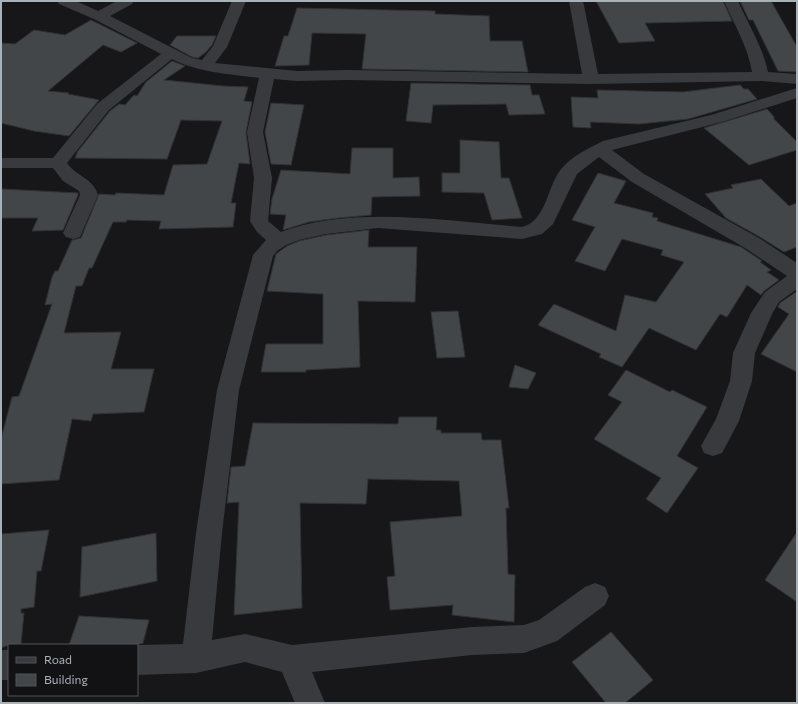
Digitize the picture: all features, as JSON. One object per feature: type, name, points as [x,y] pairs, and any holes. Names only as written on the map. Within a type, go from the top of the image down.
[{"type":"street","points":[[64,1],[99,16],[187,61],[205,66],[267,74],[297,76],[347,75],[410,78],[591,79],[760,76],[797,79]]},
{"type":"street","points":[[99,16],[127,1]]},
{"type":"street","points":[[205,66],[220,47],[239,1]]},
{"type":"street","points":[[576,1],[591,79]]},
{"type":"street","points":[[731,1],[757,55],[760,76]]},
{"type":"street","points":[[58,163],[80,134],[103,108],[171,53]]},
{"type":"street","points":[[267,74],[255,132],[263,178],[259,221],[264,228],[280,240]]},
{"type":"street","points":[[196,658],[209,533],[228,390],[263,255],[270,246],[294,234],[326,228],[378,222],[522,233],[535,230],[546,220],[570,171],[591,154],[600,149],[609,145],[716,119],[797,93]]},
{"type":"street","points":[[600,149],[638,178],[752,243],[797,273]]},
{"type":"street","points":[[1,163],[58,163]]},
{"type":"street","points":[[58,163],[66,175],[84,185],[89,190],[89,195],[73,233]]},
{"type":"street","points":[[713,446],[727,420],[741,381],[744,353],[762,313],[772,297],[797,279]]},
{"type":"street","points":[[138,660],[196,658],[245,648],[292,660],[472,641],[524,639],[547,631],[595,596]]},
{"type":"street","points":[[292,660],[310,703]]},
{"type":"building","points":[[596,1],[723,1],[732,21],[645,23],[655,41],[619,43]]},
{"type":"building","points":[[740,1],[771,1],[797,47],[797,72],[778,71],[753,20],[749,20]]},
{"type":"building","points":[[297,8],[435,11],[435,14],[489,16],[490,41],[522,41],[528,72],[362,69],[366,34],[312,33],[309,65],[275,66],[284,36],[288,36]]},
{"type":"building","points":[[91,20],[137,43],[121,52],[103,45],[48,91],[69,93],[68,94],[99,100],[69,136],[34,131],[1,123],[1,43],[15,44],[34,30],[65,35]]},
{"type":"building","points":[[177,36],[216,36],[212,45],[198,58],[192,57],[170,45]]},
{"type":"building","points":[[172,61],[185,66],[164,80],[248,87],[244,101],[252,102],[246,132],[250,164],[239,163],[231,203],[236,203],[233,227],[159,229],[161,221],[127,220],[126,222],[113,222],[92,268],[89,268],[82,286],[76,286],[64,333],[121,332],[111,369],[154,369],[144,412],[93,414],[91,421],[72,419],[59,480],[1,484],[1,439],[12,397],[19,396],[52,304],[45,305],[52,277],[55,271],[58,271],[72,240],[81,238],[99,194],[115,195],[116,193],[164,195],[173,165],[207,164],[222,121],[181,120],[167,159],[75,158],[78,151],[110,111],[119,104],[125,105],[134,95],[137,96],[146,82]]},
{"type":"building","points":[[411,83],[530,85],[532,95],[539,95],[545,114],[509,115],[506,104],[433,105],[431,123],[406,121]]},
{"type":"building","points":[[740,85],[744,89],[748,89],[757,99],[688,119],[639,124],[590,122],[591,128],[573,127],[571,97],[598,98],[597,90],[683,92]]},
{"type":"building","points":[[271,103],[304,105],[291,165],[271,164],[265,132]]},
{"type":"building","points":[[767,109],[775,118],[773,118],[797,142],[797,150],[749,165],[704,128]]},
{"type":"building","points":[[460,140],[499,142],[501,178],[509,178],[522,218],[492,220],[484,193],[442,192],[442,173],[460,173]]},
{"type":"building","points":[[352,148],[393,148],[393,178],[419,177],[420,196],[372,197],[371,215],[309,222],[283,230],[286,215],[270,214],[272,199],[281,170],[350,174]]},
{"type":"building","points":[[598,173],[626,181],[614,203],[653,213],[652,217],[658,218],[657,221],[741,247],[762,261],[760,262],[771,270],[767,272],[779,280],[761,295],[747,285],[727,317],[720,314],[696,350],[649,328],[622,367],[599,357],[601,354],[538,325],[554,304],[616,331],[625,295],[656,302],[684,262],[661,255],[663,250],[622,239],[605,271],[575,261],[595,227],[572,220]]},
{"type":"building","points":[[761,179],[789,206],[797,203],[797,247],[784,252],[726,218],[705,194],[733,188],[731,185]]},
{"type":"building","points":[[1,189],[78,193],[78,195],[63,230],[32,231],[38,218],[1,218]]},
{"type":"building","points":[[369,230],[368,247],[417,247],[415,302],[358,301],[360,367],[306,370],[306,372],[261,372],[266,344],[323,344],[323,294],[267,291],[276,254],[287,246],[299,241],[326,235]]},
{"type":"building","points":[[796,292],[797,372],[761,354],[789,314],[778,307],[780,303]]},
{"type":"building","points":[[458,311],[465,357],[437,358],[431,312]]},
{"type":"building","points":[[515,365],[536,373],[528,389],[509,387]]},
{"type":"building","points":[[626,370],[670,392],[672,390],[707,407],[677,456],[698,468],[667,513],[646,499],[661,478],[594,439],[622,402],[608,395]]},
{"type":"building","points":[[399,417],[437,417],[436,430],[441,430],[441,433],[481,433],[482,440],[501,440],[509,508],[506,508],[508,574],[515,575],[514,622],[452,615],[453,605],[390,610],[387,577],[395,576],[390,522],[462,516],[459,481],[368,479],[366,504],[300,503],[302,608],[234,615],[239,502],[227,503],[231,467],[245,466],[253,423],[398,424]]},
{"type":"building","points":[[49,530],[41,571],[37,571],[34,607],[21,609],[21,613],[24,613],[21,644],[8,644],[1,648],[1,534]]},
{"type":"building","points":[[797,532],[797,602],[765,580]]},
{"type":"building","points":[[156,533],[157,581],[80,597],[82,547]]},
{"type":"building","points":[[79,616],[149,620],[143,643],[138,644],[69,644]]},
{"type":"building","points":[[611,632],[653,680],[625,703],[606,703],[572,662]]}]
